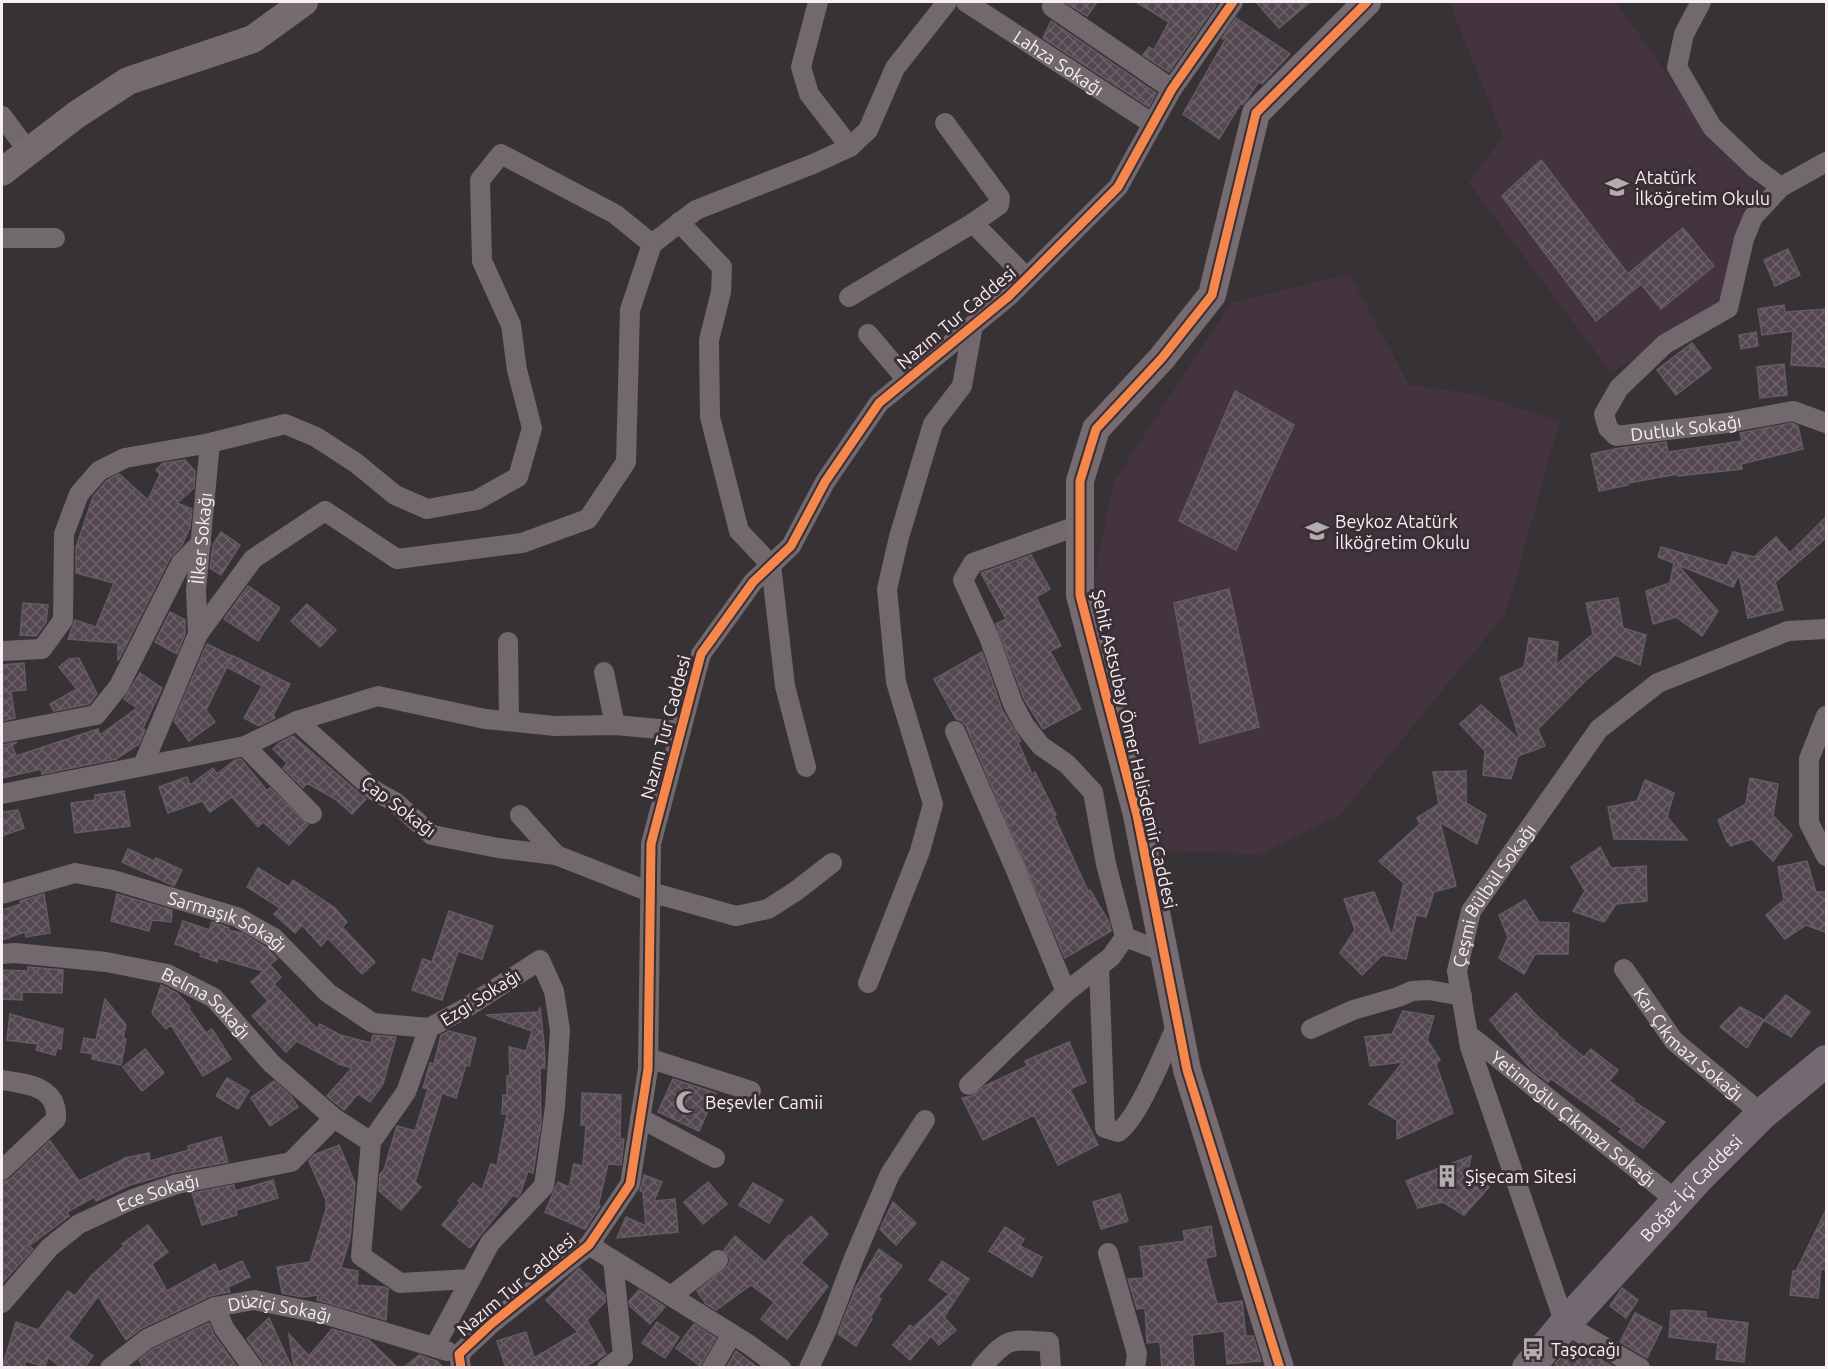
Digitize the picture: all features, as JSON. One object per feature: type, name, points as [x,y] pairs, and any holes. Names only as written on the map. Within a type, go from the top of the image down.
[{"type":"main road","name":"Boğaz İçi Caddesi","points":[[1528,1368],[1677,1201],[1762,1114],[1827,1061]]},
{"type":"street","points":[[2,172],[76,115],[128,81],[253,39],[304,2]]},
{"type":"street","points":[[818,2],[801,67],[809,94],[850,147]]},
{"type":"street","points":[[143,765],[198,634],[253,559],[325,511],[397,559],[522,543],[588,519],[626,462],[630,310],[652,244],[696,210],[850,147],[868,130],[895,68],[947,2]]},
{"type":"street","name":"Lahza Sokağı","points":[[966,2],[1153,124]]},
{"type":"street","name":"Nazım Tur Caddesi","points":[[460,1361],[491,1324],[589,1245],[630,1184],[648,1058],[651,844],[701,654],[753,582],[791,546],[825,482],[879,403],[1009,296],[1118,187],[1172,89],[1231,2]]},
{"type":"street","name":"Şehit Astsubay Ömer Halisdemir Caddesi","points":[[1280,1368],[1187,1070],[1137,815],[1080,595],[1080,481],[1096,429],[1162,358],[1212,295],[1256,113],[1367,2]]},
{"type":"street","points":[[1701,2],[1684,34],[1677,66],[1712,127],[1755,168],[1781,187],[1827,162]]},
{"type":"street","points":[[1052,7],[1172,89]]},
{"type":"street","points":[[2,116],[28,151]]},
{"type":"street","points":[[849,297],[999,205],[1000,198],[945,123]]},
{"type":"street","points":[[2,651],[42,649],[63,620],[64,534],[79,494],[99,471],[125,458],[210,443],[285,424],[316,437],[356,463],[395,495],[426,509],[477,500],[518,477],[532,428],[517,370],[511,325],[482,261],[480,180],[501,154],[615,214],[652,244]]},
{"type":"street","name":"Dutluk Sokağı","points":[[1781,187],[1753,217],[1744,238],[1728,308],[1665,344],[1619,388],[1604,414],[1608,428],[1616,436],[1727,423],[1793,411],[1827,423]]},
{"type":"street","points":[[680,222],[722,267],[721,292],[709,340],[710,417],[739,531],[771,565],[785,686],[806,767]]},
{"type":"street","points":[[973,223],[1027,278]]},
{"type":"street","points":[[2,238],[55,238]]},
{"type":"street","points":[[868,983],[920,851],[933,804],[896,682],[886,589],[898,537],[933,423],[962,386],[973,326]]},
{"type":"street","points":[[868,334],[907,380]]},
{"type":"street","name":"İlker Sokağı","points":[[198,634],[196,590],[210,443]]},
{"type":"street","points":[[969,1085],[1066,992],[1111,957],[1125,937],[1106,864],[1093,792],[1066,764],[1041,746],[1025,726],[1012,704],[989,637],[963,580],[973,563],[1080,525]]},
{"type":"street","points":[[2,733],[96,716],[120,686],[181,562],[201,543]]},
{"type":"street","name":"Çeşmi Bülbül Sokağı","points":[[1565,1324],[1470,1047],[1457,971],[1471,911],[1599,729],[1658,683],[1788,631],[1827,629]]},
{"type":"street","points":[[508,642],[509,721]]},
{"type":"street","points":[[604,672],[615,726]]},
{"type":"street","points":[[2,794],[245,746],[297,721],[378,696],[485,719],[555,726],[615,726],[681,731]]},
{"type":"street","points":[[1827,716],[1809,759],[1809,823],[1827,856]]},
{"type":"street","name":"Çap Sokağı","points":[[297,721],[375,791],[395,802],[432,835],[498,848],[556,855],[650,892],[736,916],[768,909],[832,863]]},
{"type":"street","points":[[955,732],[1066,992]]},
{"type":"street","points":[[245,746],[312,814]]},
{"type":"street","name":"Çap Sokağı","points":[[520,815],[556,855]]},
{"type":"street","name":"Sarmaşık Sokağı","points":[[2,894],[75,873],[113,880],[237,917],[274,938],[328,993],[373,1023],[429,1028]]},
{"type":"street","points":[[1125,937],[1164,952]]},
{"type":"street","name":"Belma Sokağı","points":[[2,954],[15,953],[106,962],[166,974],[214,998],[270,1064],[334,1118],[371,1142]]},
{"type":"street","name":"Ezgi Sokağı","points":[[371,1142],[406,1092],[429,1028],[464,1009],[540,960],[554,991],[560,1030],[555,1107],[544,1186],[490,1242],[435,1346]]},
{"type":"street","points":[[1099,966],[1105,1128],[1118,1132],[1125,1128],[1178,1023]]},
{"type":"street","name":"Kar Çıkmazı Sokağı","points":[[1624,969],[1674,1041],[1762,1114]]},
{"type":"street","points":[[1311,1029],[1353,1010],[1412,991],[1429,990],[1462,996]]},
{"type":"street","name":"Yetimoğlu Çıkmazı Sokağı","points":[[1469,1035],[1677,1201]]},
{"type":"street","points":[[648,1058],[751,1090]]},
{"type":"street","points":[[2,1080],[27,1084],[51,1096],[57,1107],[56,1119],[2,1170]]},
{"type":"street","name":"Ece Sokağı","points":[[2,1303],[50,1246],[79,1224],[133,1199],[177,1184],[291,1162],[334,1118]]},
{"type":"street","points":[[640,1118],[715,1158]]},
{"type":"street","points":[[808,1368],[828,1327],[854,1258],[890,1174],[925,1120]]},
{"type":"street","points":[[371,1142],[361,1257],[400,1283],[470,1279]]},
{"type":"street","points":[[589,1245],[732,1334],[781,1368]]},
{"type":"street","points":[[1108,1253],[1137,1354],[1135,1368]]},
{"type":"street","points":[[607,1368],[623,1356],[613,1260]]},
{"type":"street","points":[[671,1296],[718,1260]]},
{"type":"street","name":"Düziçi Sokağı","points":[[110,1368],[147,1339],[215,1307],[254,1300],[324,1314],[435,1346],[460,1361]]},
{"type":"street","points":[[215,1307],[224,1328],[254,1368]]},
{"type":"street","points":[[1565,1324],[1640,1368]]},
{"type":"street","points":[[712,1368],[732,1334]]},
{"type":"street","points":[[981,1368],[1000,1346],[1017,1340],[1049,1342],[1051,1368]]},
{"type":"shaded area","name":"Atatürk İlköğretim Okulu","points":[[1449,2],[1616,2],[1709,134],[1765,192],[1730,300],[1611,373],[1469,183],[1503,136]]},
{"type":"shaded area","name":"Beykoz Atatürk İlköğretim Okulu","points":[[1350,274],[1409,385],[1474,394],[1560,421],[1506,613],[1341,814],[1260,854],[1160,851],[1094,579],[1113,483],[1231,303]]},
{"type":"building","points":[[1065,2],[1097,2],[1087,16]]},
{"type":"building","points":[[1136,2],[1211,2],[1216,5],[1169,72],[1143,55],[1149,47],[1154,50],[1169,22]]},
{"type":"building","points":[[1256,2],[1310,2],[1279,28]]},
{"type":"building","points":[[1236,18],[1290,54],[1262,84],[1259,81],[1248,98],[1243,104],[1241,103],[1219,139],[1183,114],[1225,40],[1222,38]]},
{"type":"building","points":[[1051,21],[1156,93],[1149,107],[1043,38]]},
{"type":"building","points":[[1541,160],[1628,274],[1683,228],[1714,266],[1661,309],[1641,284],[1596,321],[1502,196]]},
{"type":"building","points":[[1788,249],[1800,275],[1775,286],[1764,260]]},
{"type":"building","points":[[1784,305],[1785,312],[1827,309],[1827,367],[1791,365],[1793,331],[1762,335],[1758,309]]},
{"type":"building","points":[[1756,332],[1758,346],[1741,349],[1739,335]]},
{"type":"building","points":[[1692,343],[1711,368],[1676,395],[1657,370]]},
{"type":"building","points":[[1784,364],[1787,395],[1760,398],[1757,367]]},
{"type":"building","points":[[1235,391],[1294,425],[1236,550],[1179,521]]},
{"type":"building","points":[[1792,423],[1798,426],[1803,449],[1741,464],[1742,469],[1678,476],[1678,474],[1599,491],[1591,454],[1666,442],[1668,452],[1742,441],[1740,433]]},
{"type":"building","points":[[185,460],[195,471],[194,488],[177,503],[192,509],[190,527],[182,545],[170,558],[118,661],[118,643],[68,639],[75,620],[96,627],[114,583],[76,573],[76,547],[93,497],[106,481],[119,474],[148,500],[160,474],[156,470],[163,463]]},
{"type":"building","points":[[1827,516],[1827,537],[1775,582],[1783,610],[1748,618],[1739,575],[1733,587],[1678,565],[1718,611],[1702,636],[1676,617],[1653,624],[1646,591],[1670,583],[1674,563],[1658,557],[1661,547],[1727,566],[1733,552],[1754,557],[1776,537],[1790,553]]},
{"type":"building","points":[[221,532],[240,545],[221,575],[210,568],[213,545]]},
{"type":"building","points":[[1031,555],[1050,589],[1036,597],[1061,646],[1050,651],[1081,709],[1043,729],[1024,699],[996,624],[1006,619],[981,573]]},
{"type":"building","points":[[248,586],[280,608],[258,641],[224,619]]},
{"type":"building","points":[[1229,589],[1259,727],[1200,743],[1174,603]]},
{"type":"building","points":[[1618,598],[1623,628],[1646,635],[1640,665],[1615,655],[1586,680],[1538,729],[1545,746],[1518,756],[1511,779],[1483,775],[1485,751],[1460,724],[1481,705],[1520,740],[1500,678],[1524,667],[1529,638],[1558,642],[1556,665],[1593,634],[1586,603]]},
{"type":"building","points":[[23,603],[48,605],[46,622],[36,636],[20,635]]},
{"type":"building","points":[[307,604],[336,630],[320,647],[291,621]]},
{"type":"building","points":[[170,612],[185,620],[185,634],[177,654],[155,642]]},
{"type":"building","points":[[207,644],[232,656],[206,710],[215,722],[189,741],[174,721]]},
{"type":"building","points":[[982,652],[1002,710],[1021,741],[1018,742],[1032,774],[1035,772],[1056,815],[1054,816],[1088,891],[1090,890],[1109,922],[1111,931],[1065,958],[966,726],[962,721],[956,719],[934,679]]},
{"type":"building","points":[[233,656],[290,684],[273,715],[275,718],[259,726],[244,718],[262,686],[227,667]]},
{"type":"building","points":[[79,658],[97,694],[89,704],[54,711],[50,704],[77,689],[59,667],[69,659]]},
{"type":"building","points":[[24,663],[26,690],[11,691],[15,718],[2,721],[2,665]]},
{"type":"building","points":[[140,673],[162,688],[143,728],[145,730],[139,744],[116,759],[42,774],[41,769],[2,778],[2,745],[17,742],[12,745],[16,756],[98,729],[100,735],[137,708],[124,699]]},
{"type":"building","points":[[293,736],[366,799],[352,814],[335,799],[307,783],[303,788],[283,768],[287,763],[273,749]]},
{"type":"building","points":[[241,759],[267,791],[270,788],[308,825],[289,845],[263,822],[258,827],[232,797],[210,812],[202,801],[168,813],[159,787],[187,777],[190,785],[213,768],[217,774],[235,760]]},
{"type":"building","points":[[1466,771],[1466,803],[1486,815],[1477,844],[1440,822],[1456,886],[1434,892],[1426,917],[1416,915],[1406,959],[1382,955],[1362,975],[1340,953],[1355,930],[1344,899],[1374,892],[1392,936],[1403,886],[1406,885],[1379,861],[1420,824],[1417,818],[1439,804],[1433,772]]},
{"type":"building","points":[[1750,778],[1778,784],[1773,816],[1792,835],[1773,861],[1752,839],[1730,846],[1718,820],[1746,804]]},
{"type":"building","points":[[1645,780],[1674,793],[1667,817],[1687,840],[1614,839],[1608,807],[1637,801]]},
{"type":"building","points":[[124,791],[130,826],[75,833],[71,803],[95,800],[95,795]]},
{"type":"building","points":[[18,810],[24,828],[2,836],[2,812]]},
{"type":"building","points":[[1600,847],[1611,868],[1646,866],[1647,901],[1616,904],[1604,922],[1573,911],[1585,891],[1571,867]]},
{"type":"building","points":[[128,849],[182,870],[174,886],[122,862]]},
{"type":"building","points":[[1807,861],[1816,892],[1827,892],[1827,933],[1806,925],[1785,939],[1766,915],[1784,900],[1778,867]]},
{"type":"building","points":[[258,868],[289,887],[293,880],[335,908],[347,922],[342,927],[375,962],[362,974],[328,938],[321,946],[302,925],[295,933],[274,914],[280,908],[247,887]]},
{"type":"building","points":[[44,894],[50,933],[26,937],[25,932],[2,940],[2,910],[21,904],[20,901]]},
{"type":"building","points":[[117,894],[172,910],[171,922],[152,920],[149,931],[111,921]]},
{"type":"building","points":[[1525,900],[1539,922],[1569,923],[1568,954],[1535,954],[1524,974],[1499,958],[1508,937],[1499,915]]},
{"type":"building","points":[[449,911],[493,926],[482,959],[458,951],[442,1000],[412,990],[423,959],[432,962]]},
{"type":"building","points":[[183,921],[209,930],[212,922],[229,928],[228,930],[242,933],[267,948],[277,959],[270,965],[281,977],[274,984],[317,1029],[320,1024],[340,1035],[371,1043],[373,1035],[396,1037],[383,1084],[370,1102],[358,1094],[344,1110],[327,1096],[352,1068],[338,1064],[297,1041],[286,1052],[252,1016],[268,1001],[251,982],[267,968],[263,971],[218,958],[217,962],[200,956],[201,953],[175,944]]},
{"type":"building","points":[[28,967],[63,970],[62,993],[22,992],[22,1000],[2,999],[2,970],[28,971]]},
{"type":"building","points":[[161,985],[177,993],[190,1007],[189,1009],[206,1033],[212,1029],[231,1059],[203,1076],[171,1025],[166,1029],[152,1013]]},
{"type":"building","points":[[1516,993],[1557,1035],[1584,1057],[1591,1049],[1618,1070],[1609,1081],[1634,1099],[1633,1101],[1665,1122],[1643,1148],[1619,1132],[1622,1129],[1551,1079],[1548,1082],[1531,1069],[1490,1020]]},
{"type":"building","points":[[1786,995],[1810,1012],[1791,1037],[1764,1020]]},
{"type":"building","points":[[105,999],[126,1025],[121,1065],[92,1059],[93,1054],[81,1052],[84,1038],[96,1040]]},
{"type":"building","points":[[1740,1007],[1764,1020],[1747,1048],[1720,1027]]},
{"type":"building","points":[[540,1008],[545,1068],[540,1068],[541,1123],[533,1173],[528,1171],[520,1194],[517,1197],[513,1195],[470,1248],[442,1225],[473,1183],[482,1190],[491,1164],[497,1166],[507,1114],[502,1114],[503,1095],[507,1095],[507,1076],[510,1076],[509,1047],[526,1051],[532,1031],[486,1015],[538,1012]]},
{"type":"building","points":[[1403,1011],[1434,1016],[1427,1040],[1440,1060],[1436,1064],[1453,1113],[1397,1139],[1397,1120],[1369,1104],[1403,1062],[1370,1066],[1365,1037],[1392,1034]]},
{"type":"building","points":[[10,1014],[63,1029],[61,1049],[57,1048],[55,1055],[36,1050],[38,1044],[7,1040]]},
{"type":"building","points":[[449,1031],[476,1038],[469,1066],[466,1065],[456,1098],[442,1093],[415,1182],[421,1187],[401,1210],[379,1191],[380,1174],[384,1170],[397,1126],[415,1131],[428,1089],[423,1088],[430,1063],[434,1064],[441,1035]]},
{"type":"building","points":[[1069,1042],[1086,1082],[1070,1089],[1098,1145],[1058,1165],[1034,1115],[983,1140],[962,1098],[972,1096],[985,1086],[1027,1066],[1025,1061]]},
{"type":"building","points":[[145,1049],[164,1073],[142,1091],[123,1067]]},
{"type":"building","points":[[227,1078],[249,1091],[238,1109],[216,1096]]},
{"type":"building","name":"Beşevler Camii","points":[[673,1079],[716,1093],[699,1131],[658,1112]]},
{"type":"building","points":[[274,1081],[290,1095],[298,1107],[270,1126],[251,1098]]},
{"type":"building","points":[[582,1093],[621,1095],[620,1139],[624,1139],[621,1165],[608,1164],[598,1206],[600,1206],[585,1229],[545,1212],[558,1182],[569,1187],[574,1164],[583,1166],[586,1125],[581,1125]]},
{"type":"building","points":[[221,1137],[228,1162],[175,1172],[130,1185],[96,1201],[94,1197],[67,1212],[69,1216],[29,1246],[33,1249],[2,1283],[2,1182],[10,1179],[50,1141],[79,1181],[124,1158],[149,1153],[150,1161],[189,1150],[188,1146]]},
{"type":"building","points":[[339,1145],[355,1183],[350,1238],[341,1268],[358,1271],[357,1285],[388,1289],[386,1320],[317,1300],[318,1295],[302,1297],[282,1293],[277,1267],[310,1262],[326,1210],[326,1200],[309,1161],[314,1155]]},
{"type":"building","name":"Şişecam Sitesi","points":[[1471,1156],[1468,1171],[1489,1187],[1464,1215],[1443,1202],[1418,1208],[1406,1181]]},
{"type":"building","points":[[644,1175],[662,1182],[654,1201],[675,1199],[678,1232],[617,1238],[626,1217],[646,1226],[643,1192],[640,1191]]},
{"type":"building","points":[[273,1180],[278,1198],[236,1210],[237,1215],[202,1225],[192,1193],[234,1185],[235,1191]]},
{"type":"building","points":[[708,1182],[727,1204],[703,1224],[684,1202]]},
{"type":"building","points":[[753,1183],[783,1200],[769,1223],[739,1205]]},
{"type":"building","points":[[1120,1194],[1128,1221],[1101,1229],[1093,1202]]},
{"type":"building","points":[[893,1202],[916,1223],[896,1245],[880,1229]]},
{"type":"building","points":[[1827,1208],[1827,1271],[1821,1268],[1818,1298],[1790,1295],[1793,1271],[1796,1271]]},
{"type":"building","points":[[811,1216],[828,1234],[801,1263],[828,1286],[787,1339],[761,1319],[774,1302],[751,1285],[716,1310],[706,1304],[697,1291],[729,1265],[730,1258],[724,1250],[735,1236],[765,1262],[789,1235],[790,1237]]},
{"type":"building","points":[[148,1225],[168,1252],[152,1264],[167,1291],[215,1264],[219,1272],[242,1261],[250,1277],[228,1287],[230,1292],[210,1296],[142,1328],[126,1340],[98,1296],[68,1337],[93,1356],[84,1368],[62,1368],[48,1357],[45,1367],[26,1361],[24,1368],[2,1368],[16,1322],[38,1330],[68,1291],[75,1296],[91,1276],[124,1246],[122,1244]]},
{"type":"building","points":[[1211,1226],[1216,1256],[1205,1258],[1217,1304],[1242,1301],[1246,1336],[1253,1336],[1261,1361],[1227,1364],[1224,1331],[1192,1335],[1194,1368],[1162,1368],[1160,1342],[1147,1343],[1145,1308],[1137,1309],[1128,1279],[1144,1278],[1140,1247],[1185,1241],[1183,1231]]},
{"type":"building","points":[[1005,1227],[1024,1239],[1020,1246],[1042,1257],[1032,1277],[989,1251]]},
{"type":"building","points":[[879,1249],[902,1266],[878,1297],[881,1299],[856,1346],[838,1334],[856,1287]]},
{"type":"building","points":[[942,1261],[969,1279],[944,1317],[956,1330],[939,1345],[931,1336],[910,1360],[893,1345],[910,1325],[913,1328],[949,1294],[929,1280]]},
{"type":"building","points":[[579,1268],[605,1295],[605,1302],[587,1320],[606,1354],[583,1368],[506,1368],[497,1341],[526,1332],[534,1358],[578,1332],[546,1300]]},
{"type":"building","points":[[1622,1288],[1638,1300],[1626,1318],[1610,1306]]},
{"type":"building","points":[[639,1290],[665,1307],[650,1324],[630,1306],[629,1301]]},
{"type":"building","points":[[1671,1311],[1706,1312],[1706,1318],[1748,1323],[1744,1362],[1716,1359],[1718,1343],[1669,1337]]},
{"type":"building","points":[[1635,1313],[1662,1327],[1647,1358],[1620,1342]]},
{"type":"building","points":[[269,1318],[292,1368],[265,1368],[263,1361],[247,1339]]},
{"type":"building","points":[[657,1322],[679,1337],[665,1358],[642,1343]]},
{"type":"building","points":[[209,1323],[214,1335],[238,1368],[144,1368],[139,1360],[153,1349]]},
{"type":"building","points":[[694,1324],[716,1338],[700,1366],[676,1348]]},
{"type":"building","points":[[332,1329],[369,1340],[398,1368],[294,1368],[289,1334],[309,1356]]},
{"type":"building","points":[[1573,1343],[1615,1368],[1562,1368],[1555,1364]]},
{"type":"building","points":[[736,1351],[758,1368],[726,1368]]},
{"type":"building","points":[[419,1355],[437,1361],[443,1368],[403,1368]]},
{"type":"cycle path","points":[[461,1368],[459,1354],[491,1324],[589,1245],[630,1184],[648,1069],[651,844],[701,654],[753,582],[791,546],[825,482],[879,403],[1009,296],[1118,187],[1172,89],[1233,2]]},
{"type":"cycle path","points":[[1280,1368],[1187,1070],[1137,815],[1080,595],[1080,481],[1096,429],[1162,358],[1212,295],[1256,113],[1367,2]]},
{"type":"place","name":"Atatürk İlköğretim Okulu","points":[[1617,187]]},
{"type":"place","name":"Beykoz Atatürk İlköğretim Okulu","points":[[1317,531]]},
{"type":"place","name":"Beşevler Camii","points":[[687,1102]]},
{"type":"place","name":"Şişecam Sitesi","points":[[1447,1176]]},
{"type":"place","name":"Taşocağı","points":[[1533,1349]]}]
